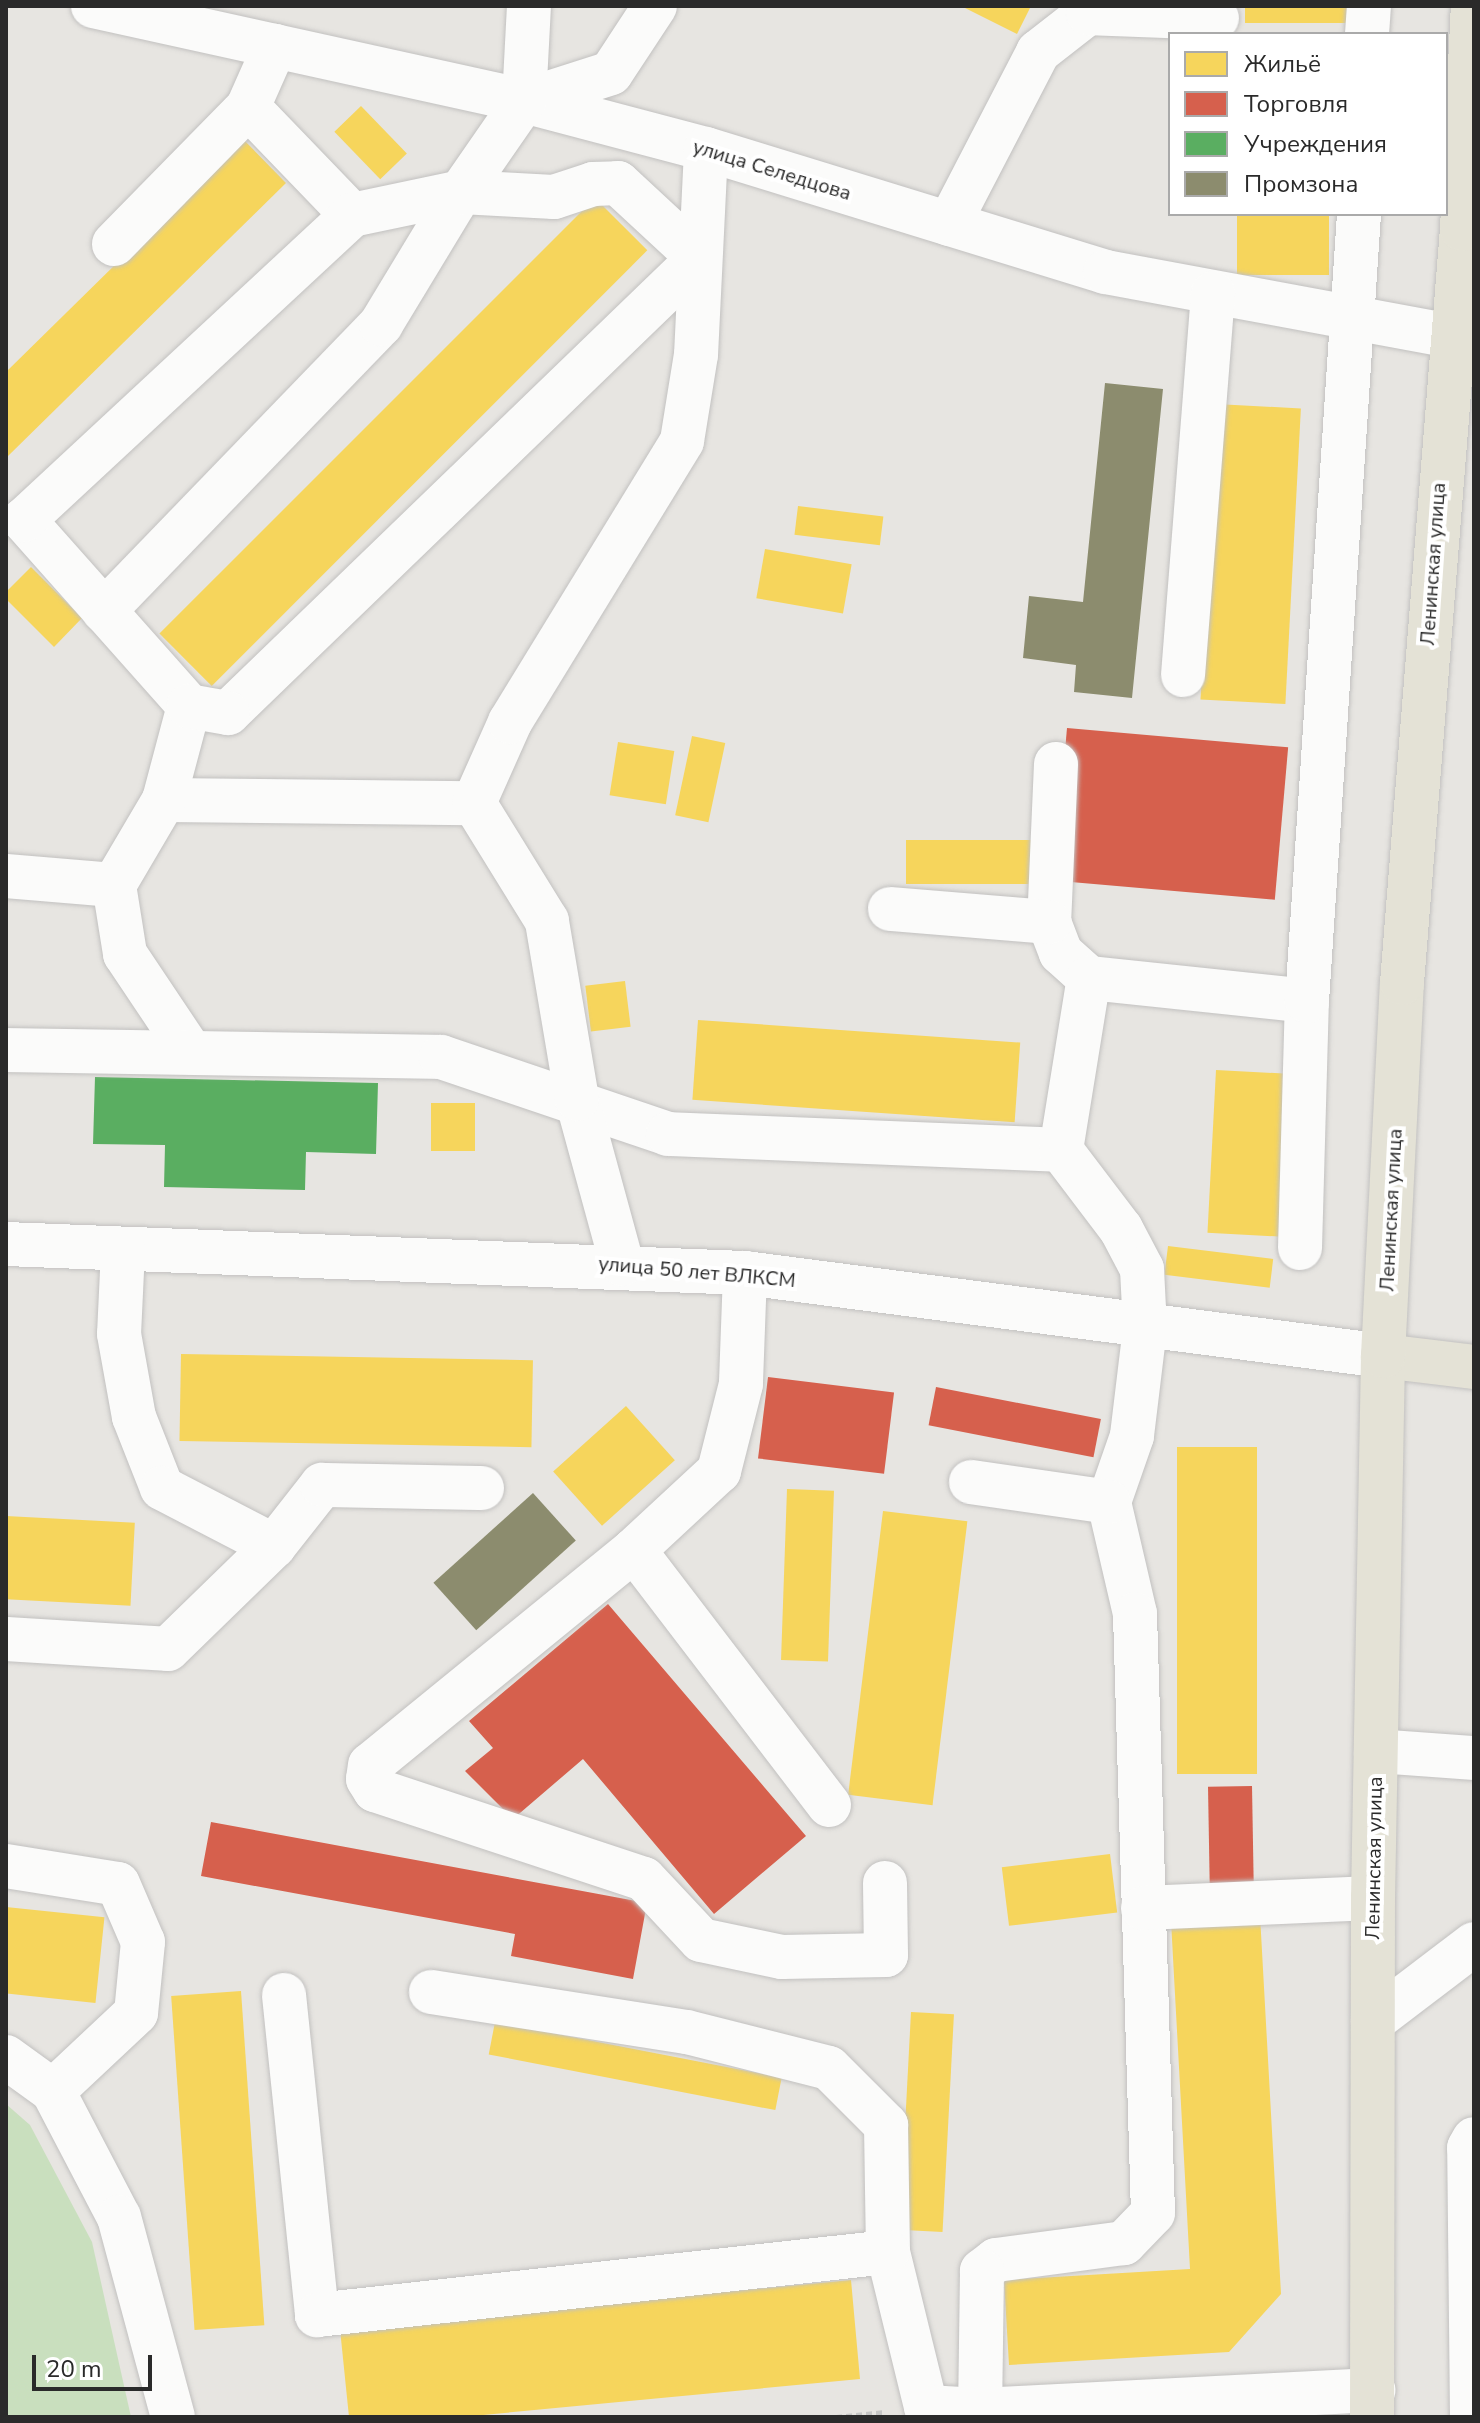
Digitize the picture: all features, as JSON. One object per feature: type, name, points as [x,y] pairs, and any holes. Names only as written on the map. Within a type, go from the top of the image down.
[{"type":"main road","name":"Ленинская улица","points":[[1373,2404],[1373,1898],[1383,1356],[1402,983],[1450,336],[1457,96],[1473,6]]},
{"type":"main road","points":[[1383,1356],[1474,1367]]},
{"type":"street","name":"улица Селедцова","points":[[93,6],[524,101],[706,149],[1105,272],[1450,336]]},
{"type":"street","points":[[104,611],[381,324],[461,192],[524,101],[529,6]]},
{"type":"street","points":[[524,101],[611,73],[655,6]]},
{"type":"street","points":[[1367,32],[1369,6]]},
{"type":"street","points":[[949,224],[1038,52],[1088,13],[1217,19]]},
{"type":"street","points":[[114,244],[248,107],[275,46]]},
{"type":"street","points":[[248,107],[352,215]]},
{"type":"street","points":[[474,803],[510,722],[682,441],[696,355],[706,149]]},
{"type":"street","points":[[618,183],[699,258],[228,713],[189,706],[104,611],[15,528],[352,215],[461,192],[554,197],[593,184],[618,183]]},
{"type":"street","points":[[1300,1248],[1307,1001],[1355,319],[1359,216]]},
{"type":"street","points":[[1183,675],[1213,293]]},
{"type":"street","points":[[189,706],[164,800],[114,885],[125,954],[190,1051]]},
{"type":"street","points":[[1056,764],[1049,922],[1061,953],[1089,978],[1307,1001]]},
{"type":"street","points":[[164,800],[474,803]]},
{"type":"street","points":[[474,803],[547,921],[577,1099],[622,1264]]},
{"type":"street","points":[[6,876],[114,885]]},
{"type":"street","points":[[890,909],[1049,922]]},
{"type":"street","points":[[980,2414],[982,2271],[996,2260],[1124,2243],[1153,2213],[1135,1614],[1109,1502],[1132,1436],[1145,1328],[1142,1269],[1121,1229],[1061,1150],[1089,978]]},
{"type":"street","points":[[6,1050],[441,1057],[577,1099],[668,1134],[1061,1150]]},
{"type":"street","name":"улица 50 лет ВЛКСМ","points":[[6,1244],[622,1264],[745,1273],[1145,1328],[1383,1356]]},
{"type":"street","points":[[123,1250],[119,1334],[134,1417],[162,1488],[274,1546]]},
{"type":"street","points":[[745,1273],[741,1384],[719,1471],[634,1550],[370,1765],[368,1779],[375,1790],[644,1879],[701,1940],[782,1957],[886,1955],[885,1883]]},
{"type":"street","points":[[971,1482],[1109,1502]]},
{"type":"street","points":[[6,1639],[168,1649],[274,1546],[322,1485],[482,1488]]},
{"type":"street","points":[[634,1550],[829,1805]]},
{"type":"street","points":[[1376,1751],[1474,1758]]},
{"type":"street","points":[[6,1866],[118,1884],[143,1942],[136,2013],[53,2091]]},
{"type":"street","points":[[1143,1908],[1373,1898]]},
{"type":"street","points":[[1373,2021],[1474,1944]]},
{"type":"street","points":[[431,1992],[687,2032],[829,2068],[886,2125],[888,2252],[926,2407],[980,2414],[1373,2404]]},
{"type":"street","points":[[284,1995],[317,2315],[888,2252]]},
{"type":"street","points":[[6,2057],[53,2091],[119,2217],[173,2417]]},
{"type":"street","points":[[1472,2417],[1469,2148],[1474,2139]]},
{"type":"green space","points":[[6,2104],[30,2125],[92,2242],[131,2417],[6,2417]]},
{"type":"building: Жильё","points":[[961,6],[1031,6],[1017,34]]},
{"type":"building: Жильё","points":[[1245,6],[1347,6],[1347,23],[1245,23]]},
{"type":"building: Жильё","points":[[361,106],[407,153],[380,179],[334,132]]},
{"type":"building: Жильё","points":[[243,139],[286,183],[6,458],[6,372]]},
{"type":"building: Жильё","points":[[595,198],[647,250],[212,686],[159,634]]},
{"type":"building: Жильё","points":[[1237,216],[1329,216],[1329,275],[1237,275]]},
{"type":"building: Жильё","points":[[1216,404],[1301,408],[1285,704],[1201,700]]},
{"type":"building: Жильё","points":[[798,506],[883,516],[880,545],[794,535]]},
{"type":"building: Жильё","points":[[765,549],[852,564],[843,614],[756,598]]},
{"type":"building: Жильё","points":[[31,567],[82,618],[54,647],[6,599],[6,592]]},
{"type":"building: Жильё","points":[[692,736],[725,743],[708,822],[675,815]]},
{"type":"building: Жильё","points":[[618,742],[674,751],[666,804],[610,795]]},
{"type":"building: Жильё","points":[[906,840],[1039,840],[1039,884],[906,884]]},
{"type":"building: Жильё","points":[[625,981],[631,1027],[591,1032],[585,986]]},
{"type":"building: Жильё","points":[[698,1020],[1020,1043],[1015,1122],[692,1100]]},
{"type":"building: Жильё","points":[[1216,1070],[1288,1074],[1279,1237],[1207,1233]]},
{"type":"building: Жильё","points":[[431,1103],[475,1103],[475,1151],[431,1151]]},
{"type":"building: Жильё","points":[[1168,1246],[1273,1259],[1270,1288],[1164,1275]]},
{"type":"building: Жильё","points":[[181,1354],[533,1360],[531,1447],[179,1441]]},
{"type":"building: Жильё","points":[[626,1406],[675,1460],[602,1526],[553,1472]]},
{"type":"building: Жильё","points":[[1177,1447],[1257,1447],[1257,1774],[1177,1774]]},
{"type":"building: Жильё","points":[[787,1489],[834,1491],[828,1662],[781,1660]]},
{"type":"building: Жильё","points":[[883,1511],[967,1521],[933,1805],[848,1795]]},
{"type":"building: Жильё","points":[[6,1516],[135,1523],[130,1606],[6,1599]]},
{"type":"building: Жильё","points":[[1110,1854],[1117,1913],[1009,1926],[1002,1867]]},
{"type":"building: Жильё","points":[[6,1907],[104,1917],[95,2003],[6,1993]]},
{"type":"building: Жильё","points":[[1260,1915],[1281,2294],[1229,2352],[1009,2365],[1004,2280],[1190,2269],[1171,1921]]},
{"type":"building: Жильё","points":[[241,1991],[264,2325],[195,2330],[171,1996]]},
{"type":"building: Жильё","points":[[911,2012],[954,2014],[943,2232],[900,2230]]},
{"type":"building: Жильё","points":[[495,2022],[782,2078],[775,2110],[489,2054]]},
{"type":"building: Жильё","points":[[851,2280],[860,2379],[462,2417],[349,2417],[340,2329]]},
{"type":"building: Торговля","points":[[1067,728],[1288,747],[1275,900],[1054,880]]},
{"type":"building: Торговля","points":[[768,1377],[894,1392],[884,1474],[758,1458]]},
{"type":"building: Торговля","points":[[936,1387],[1101,1419],[1093,1457],[929,1425]]},
{"type":"building: Торговля","points":[[608,1604],[806,1836],[714,1914],[583,1759],[513,1819],[465,1771],[493,1748],[469,1721]]},
{"type":"building: Торговля","points":[[1252,1786],[1254,1894],[1210,1895],[1208,1787]]},
{"type":"building: Торговля","points":[[211,1822],[647,1903],[633,1979],[511,1956],[515,1934],[201,1876]]},
{"type":"building: Учреждения","points":[[95,1077],[378,1083],[376,1154],[306,1152],[305,1190],[164,1187],[165,1145],[93,1144]]},
{"type":"building: Промзона","points":[[1105,383],[1163,389],[1132,698],[1074,692],[1076,665],[1023,658],[1029,596],[1083,602]]},
{"type":"building: Промзона","points":[[533,1493],[576,1541],[476,1630],[433,1583]]}]
